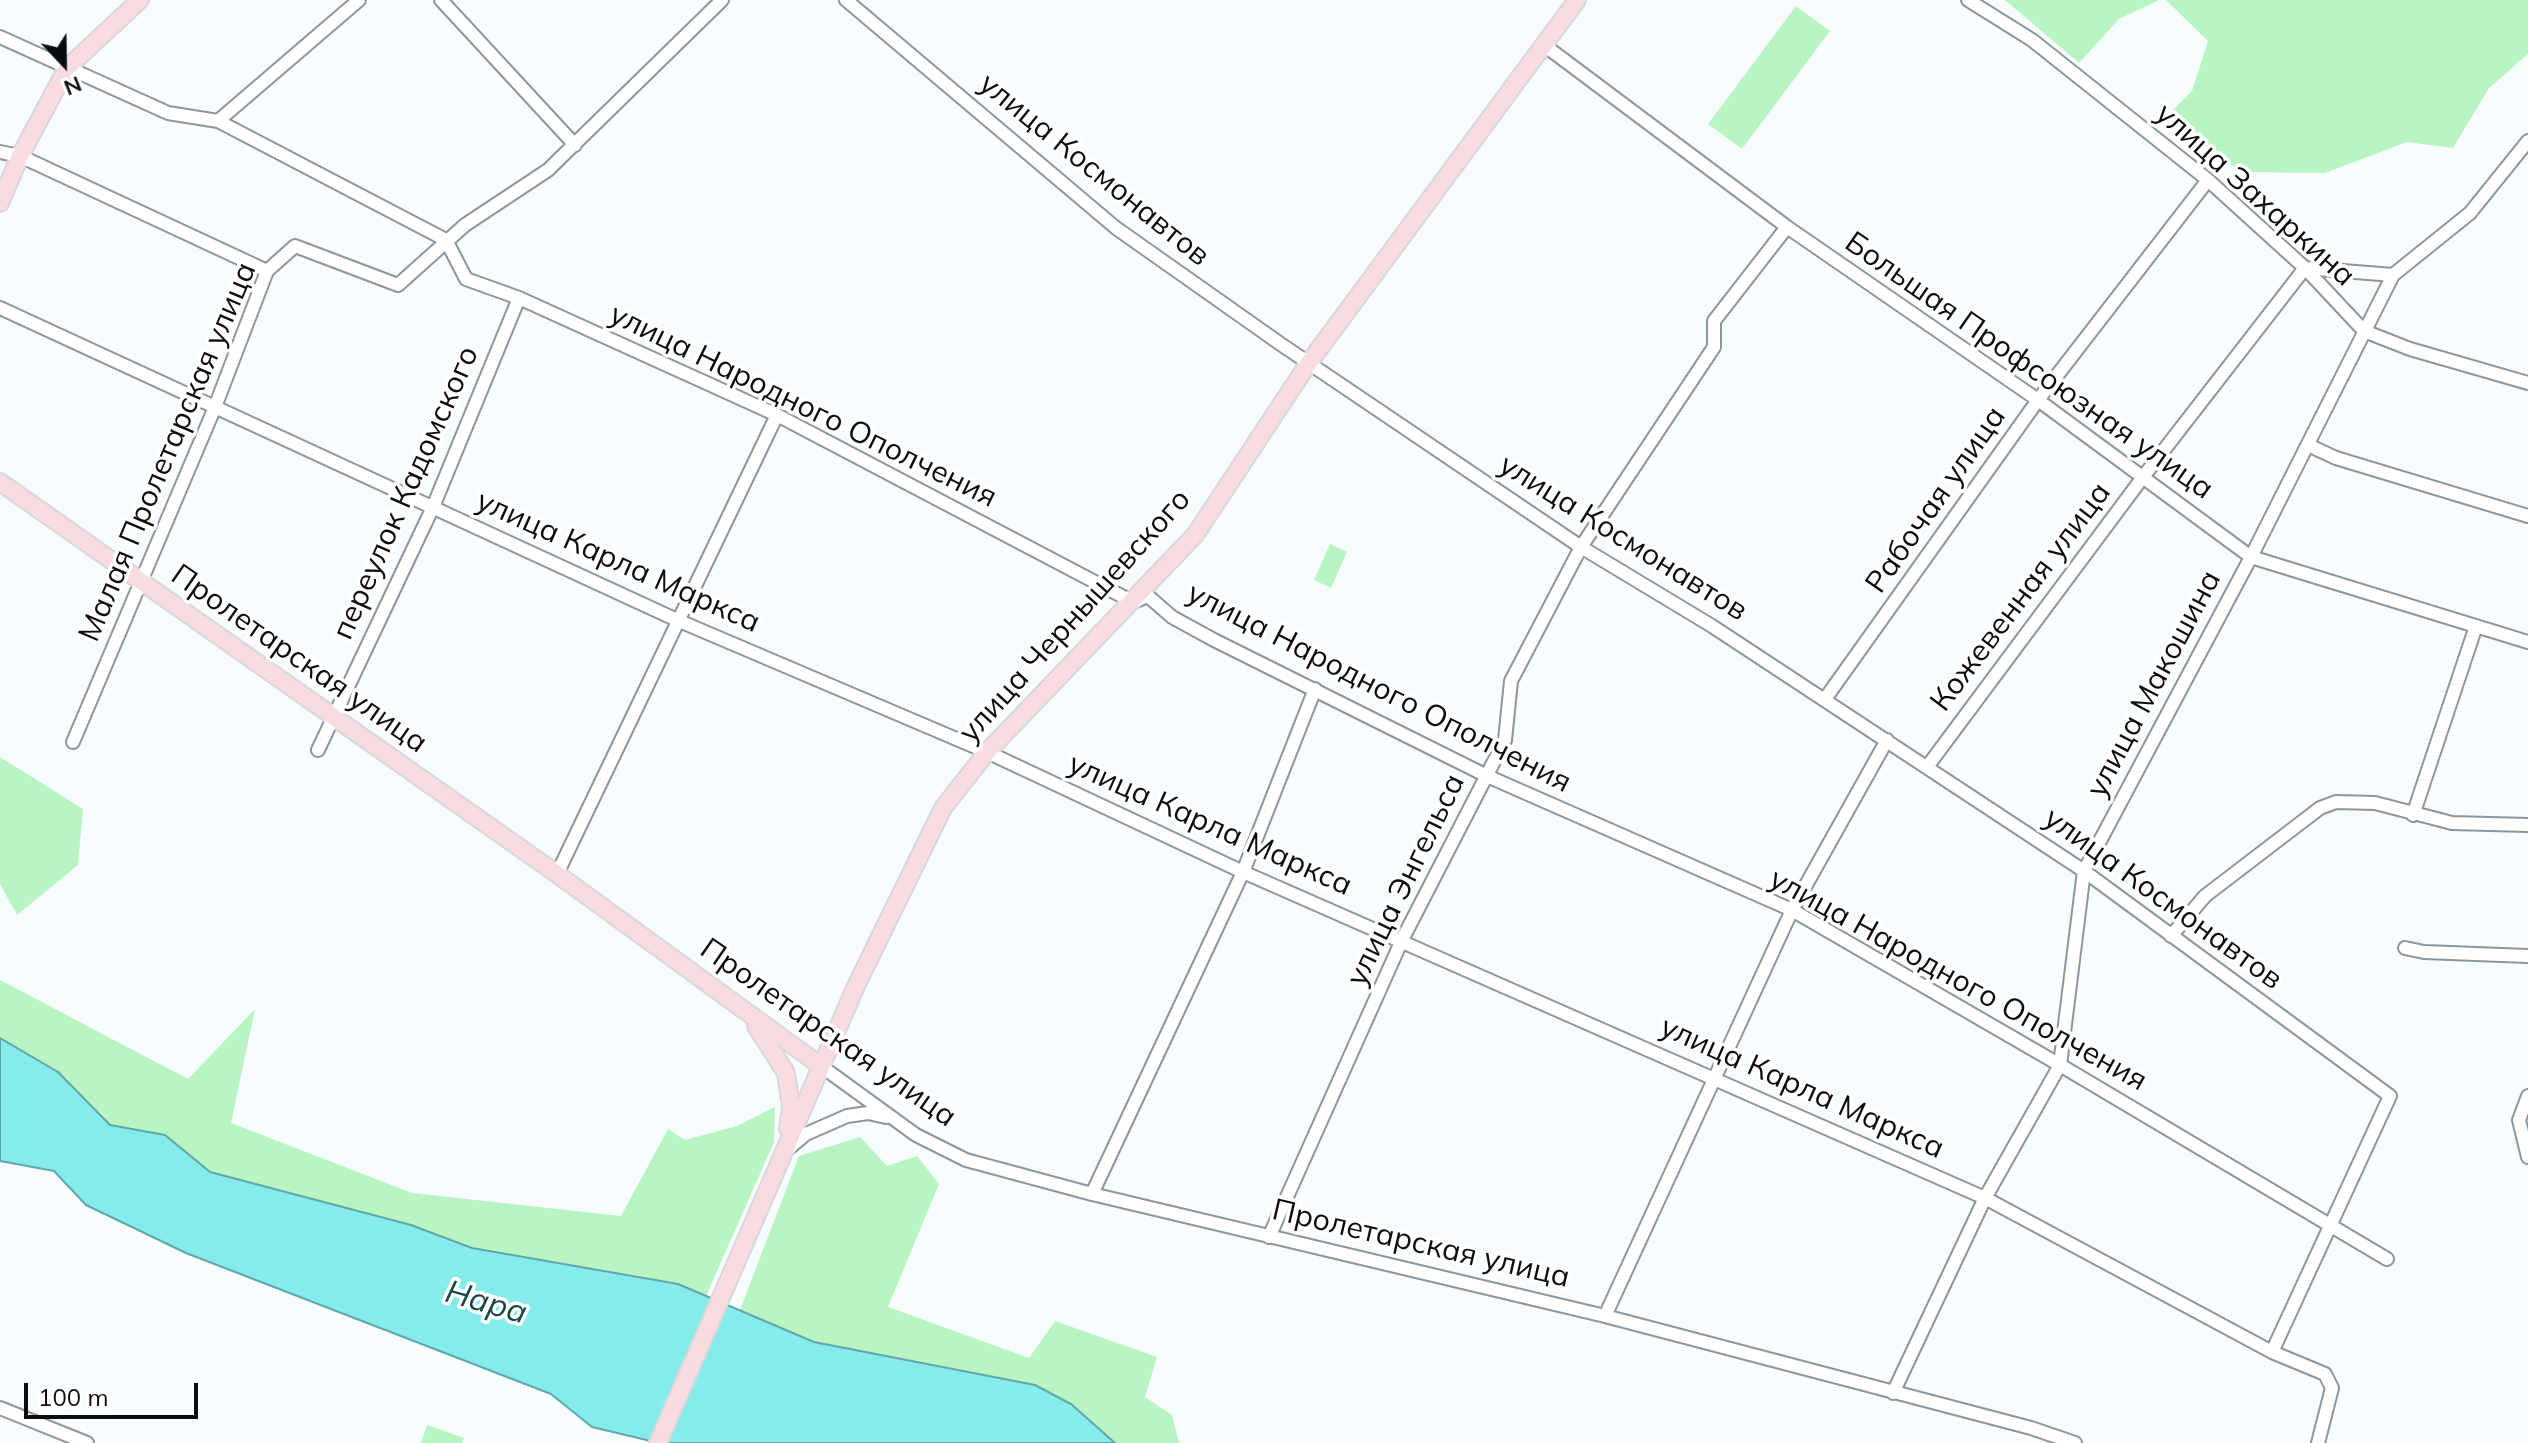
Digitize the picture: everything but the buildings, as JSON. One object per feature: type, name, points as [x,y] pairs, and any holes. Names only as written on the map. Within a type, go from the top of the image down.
[{"type":"main road","points":[[0,203],[20,156],[67,68],[140,0]]},
{"type":"main road","name":"улица Чернышевского","points":[[658,1443],[821,1066],[943,808],[987,752],[1195,535],[1308,364],[1577,0]]},
{"type":"main road","name":"Пролетарская улица","points":[[0,482],[335,716],[821,1066]]},
{"type":"main road","points":[[746,1012],[772,1047],[786,1073],[791,1107],[785,1152]]},
{"type":"street","points":[[218,121],[359,0]]},
{"type":"street","points":[[441,0],[575,145]]},
{"type":"street","name":"Малая Пролетарская улица","points":[[73,742],[215,407],[267,271],[295,246],[398,285],[446,240],[548,170],[722,0]]},
{"type":"street","name":"улица Космонавтов","points":[[846,0],[1116,228],[1308,364],[1581,547],[1825,699],[2084,871],[2390,1096],[2331,1227]]},
{"type":"street","name":"улица Захаркина","points":[[1968,0],[2032,40],[2208,180],[2305,268],[2364,331],[2410,349],[2528,383]]},
{"type":"street","points":[[0,37],[168,113],[218,121],[446,240]]},
{"type":"street","name":"Большая Профсоюзная улица","points":[[1544,45],[1787,227],[2038,400],[2251,557],[2528,642]]},
{"type":"street","name":"улица Макошина","points":[[1893,1393],[1985,1198],[2060,1065],[2084,871],[2251,557],[2393,275],[2470,213],[2528,141]]},
{"type":"street","points":[[0,152],[20,156],[267,271]]},
{"type":"street","name":"Рабочая улица","points":[[1825,699],[2038,400],[2208,180]]},
{"type":"street","name":"улица Энгельса","points":[[1269,1237],[1402,940],[1505,740],[1511,681],[1581,547],[1714,347],[1714,321],[1787,227]]},
{"type":"street","name":"улица Народного Ополчения","points":[[446,240],[466,279],[519,298],[777,415],[1133,602],[1148,596],[1172,617],[1200,632],[1487,776],[1792,910],[2387,1259]]},
{"type":"street","points":[[2305,268],[2393,275]]},
{"type":"street","name":"Кожевенная улица","points":[[1927,767],[2143,477],[2305,268]]},
{"type":"street","name":"переулок Кадомского","points":[[318,750],[433,507],[519,298]]},
{"type":"street","name":"улица Карла Маркса","points":[[0,308],[677,620],[987,752],[1243,872],[1985,1198],[2272,1352],[2325,1374],[2332,1388],[2318,1443]]},
{"type":"street","points":[[557,874],[777,415]]},
{"type":"street","points":[[2308,445],[2336,458],[2528,516]]},
{"type":"street","points":[[2413,815],[2476,626]]},
{"type":"street","points":[[1092,1194],[1243,872],[1315,689]]},
{"type":"street","points":[[1605,1316],[1792,910],[1887,740]]},
{"type":"street","points":[[2171,936],[2205,896],[2320,808],[2336,802],[2375,803],[2452,823],[2528,825]]},
{"type":"street","points":[[2405,948],[2424,952],[2528,956]]},
{"type":"street","name":"Пролетарская улица","points":[[821,1066],[916,1135],[966,1160],[1092,1194],[1605,1316],[2031,1428],[2075,1443]]},
{"type":"street","points":[[2528,1096],[2519,1120],[2528,1157]]},
{"type":"street","points":[[785,1152],[806,1134],[847,1116],[868,1113],[893,1119]]},
{"type":"street","points":[[2272,1352],[2331,1227]]},
{"type":"street","points":[[0,1408],[87,1443]]},
{"type":"green space","points":[[2005,0],[2159,0],[2119,19],[2079,63]]},
{"type":"green space","points":[[2166,0],[2528,0],[2528,54],[2489,88],[2453,148],[2407,142],[2325,173],[2241,172],[2165,118],[2192,91],[2208,41]]},
{"type":"green space","points":[[1796,6],[1830,31],[1742,149],[1708,124]]},
{"type":"green space","points":[[1330,544],[1347,552],[1331,588],[1314,580]]},
{"type":"green space","points":[[0,757],[83,809],[78,865],[17,915],[0,884]]},
{"type":"green space","points":[[0,980],[188,1079],[255,1009],[231,1123],[412,1193],[621,1216],[668,1129],[685,1140],[737,1126],[775,1107],[774,1142],[706,1296],[678,1284],[472,1248],[411,1225],[210,1172],[165,1135],[110,1125],[58,1072],[0,1038]]},
{"type":"green space","points":[[860,1137],[887,1166],[917,1156],[939,1184],[888,1307],[1029,1358],[1055,1321],[1157,1357],[1145,1397],[1172,1415],[1179,1443],[1115,1443],[1071,1404],[1035,1385],[814,1342],[740,1310],[799,1156]]},
{"type":"green space","points":[[427,1425],[464,1438],[462,1443],[421,1443]]},
{"type":"water","name":"Нара","points":[[0,1038],[58,1072],[110,1125],[165,1135],[210,1172],[411,1225],[472,1248],[678,1284],[814,1342],[1035,1385],[1071,1404],[1115,1443],[659,1443],[592,1427],[551,1394],[186,1253],[86,1205],[54,1171],[0,1161]]}]
